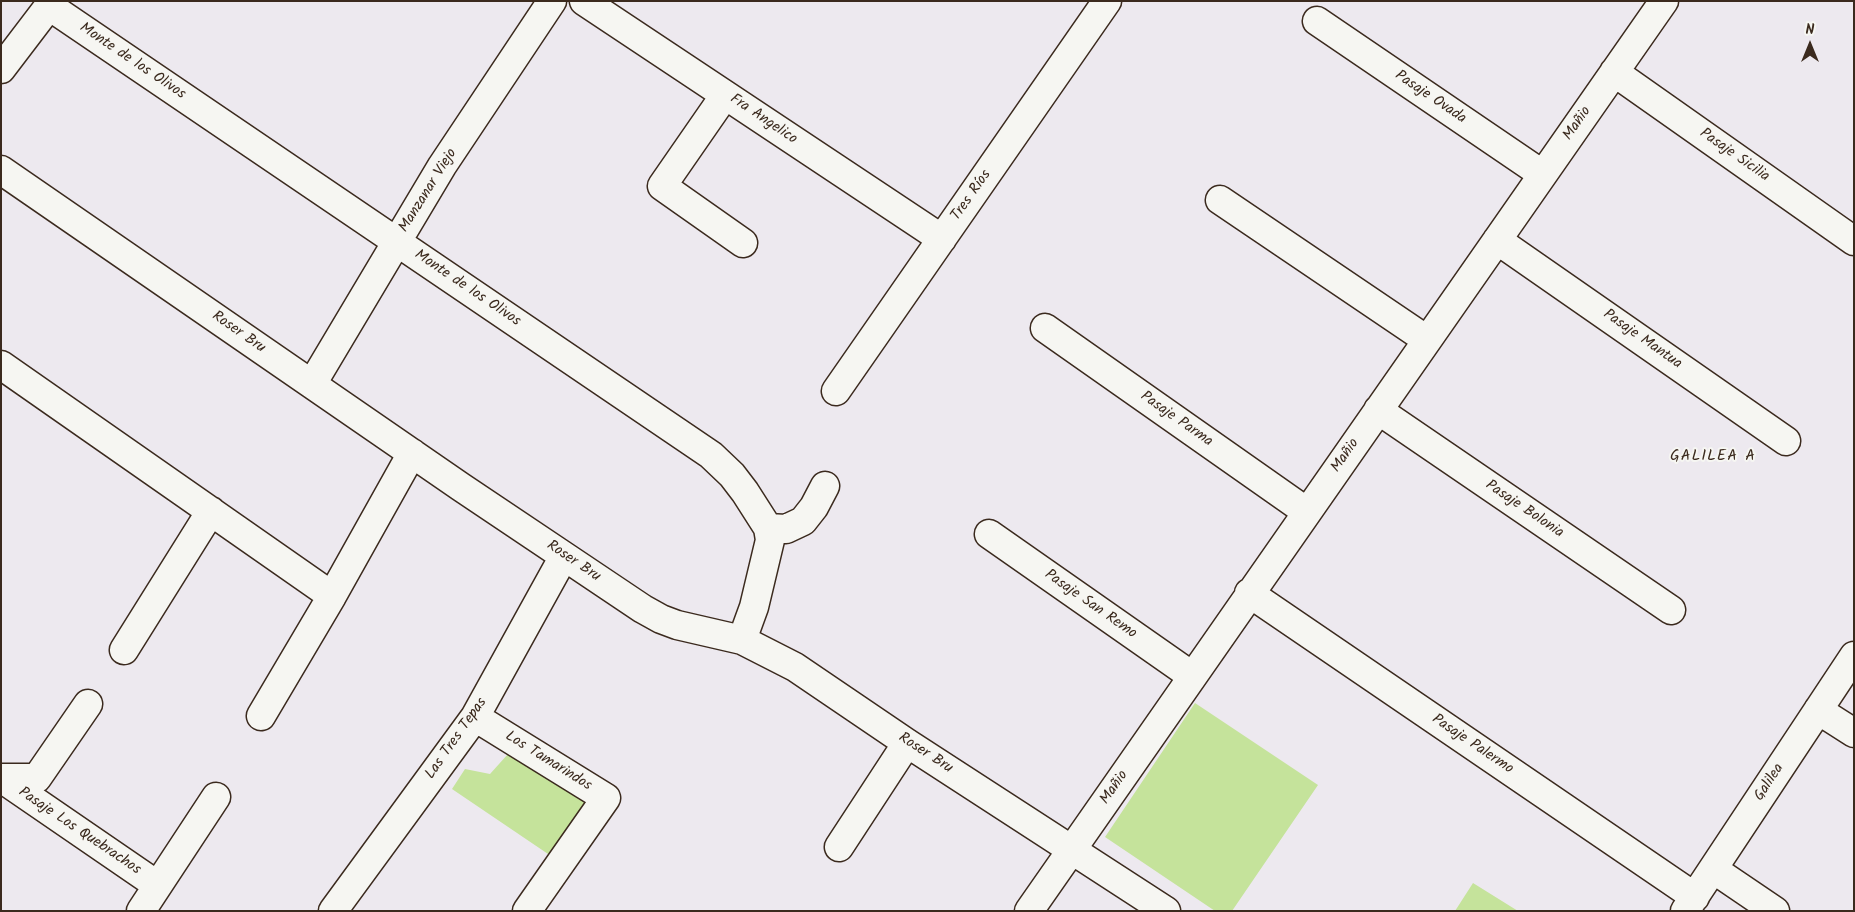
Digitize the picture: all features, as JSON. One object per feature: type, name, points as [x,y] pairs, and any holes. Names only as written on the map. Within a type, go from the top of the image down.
[{"type":"street","name":"Manzanar Viejo","points":[[312,384],[442,166],[552,1]]},
{"type":"street","name":"Fra Angelico","points":[[584,1],[942,239]]},
{"type":"street","name":"Tres Ríos","points":[[836,391],[1107,1]]},
{"type":"street","name":"Mañio","points":[[1029,911],[1664,1]]},
{"type":"street","name":"Monte de los Olivos","points":[[1,69],[49,6],[712,455],[732,475],[768,528]]},
{"type":"street","name":"Pasaje Ovada","points":[[1317,21],[1542,174]]},
{"type":"street","name":"Pasaje Sicilia","points":[[1614,72],[1854,240]]},
{"type":"street","points":[[725,95],[662,186],[743,243]]},
{"type":"street","name":"Roser Bru","points":[[1,170],[412,453],[643,609],[677,625],[742,640],[795,666],[907,743],[1166,911]]},
{"type":"street","points":[[1220,200],[1426,340]]},
{"type":"street","name":"Pasaje Mantua","points":[[1497,240],[1786,441]]},
{"type":"street","name":"Pasaje Parma","points":[[1045,328],[1307,512]]},
{"type":"street","points":[[1,365],[332,596]]},
{"type":"street","name":"Pasaje Bolonia","points":[[1378,410],[1671,610]]},
{"type":"street","points":[[261,716],[332,596],[412,453]]},
{"type":"street","points":[[742,640],[768,555],[770,540],[768,528],[786,529],[803,521],[814,507],[825,486]]},
{"type":"street","points":[[124,650],[211,511]]},
{"type":"street","name":"Pasaje San Remo","points":[[989,534],[1192,676]]},
{"type":"street","name":"Las Tres Tepas","points":[[333,911],[475,717],[564,556]]},
{"type":"street","name":"Pasaje Palermo","points":[[1250,593],[1690,904]]},
{"type":"street","name":"Galilea","points":[[1690,904],[1854,656]]},
{"type":"street","name":"Pasaje Los Quebrachos","points":[[1,778],[37,778],[88,704]]},
{"type":"street","points":[[1818,710],[1854,733]]},
{"type":"street","name":"Los Tamarindos","points":[[475,717],[606,798],[527,911]]},
{"type":"street","points":[[839,847],[907,743]]},
{"type":"street","name":"Pasaje Los Quebrachos","points":[[1,778],[157,885]]},
{"type":"street","name":"Pasaje Los Quebrachos","points":[[141,911],[216,797]]},
{"type":"street","points":[[1713,869],[1776,911]]},
{"type":"green space","points":[[1195,703],[1318,785],[1232,911],[1215,911],[1105,837]]},
{"type":"green space","points":[[508,754],[592,802],[551,856],[452,789],[465,769],[490,774]]},
{"type":"green space","points":[[1473,883],[1518,911],[1455,911]]},
{"type":"district","name":"GALILEA A","points":[[1713,457]]}]
